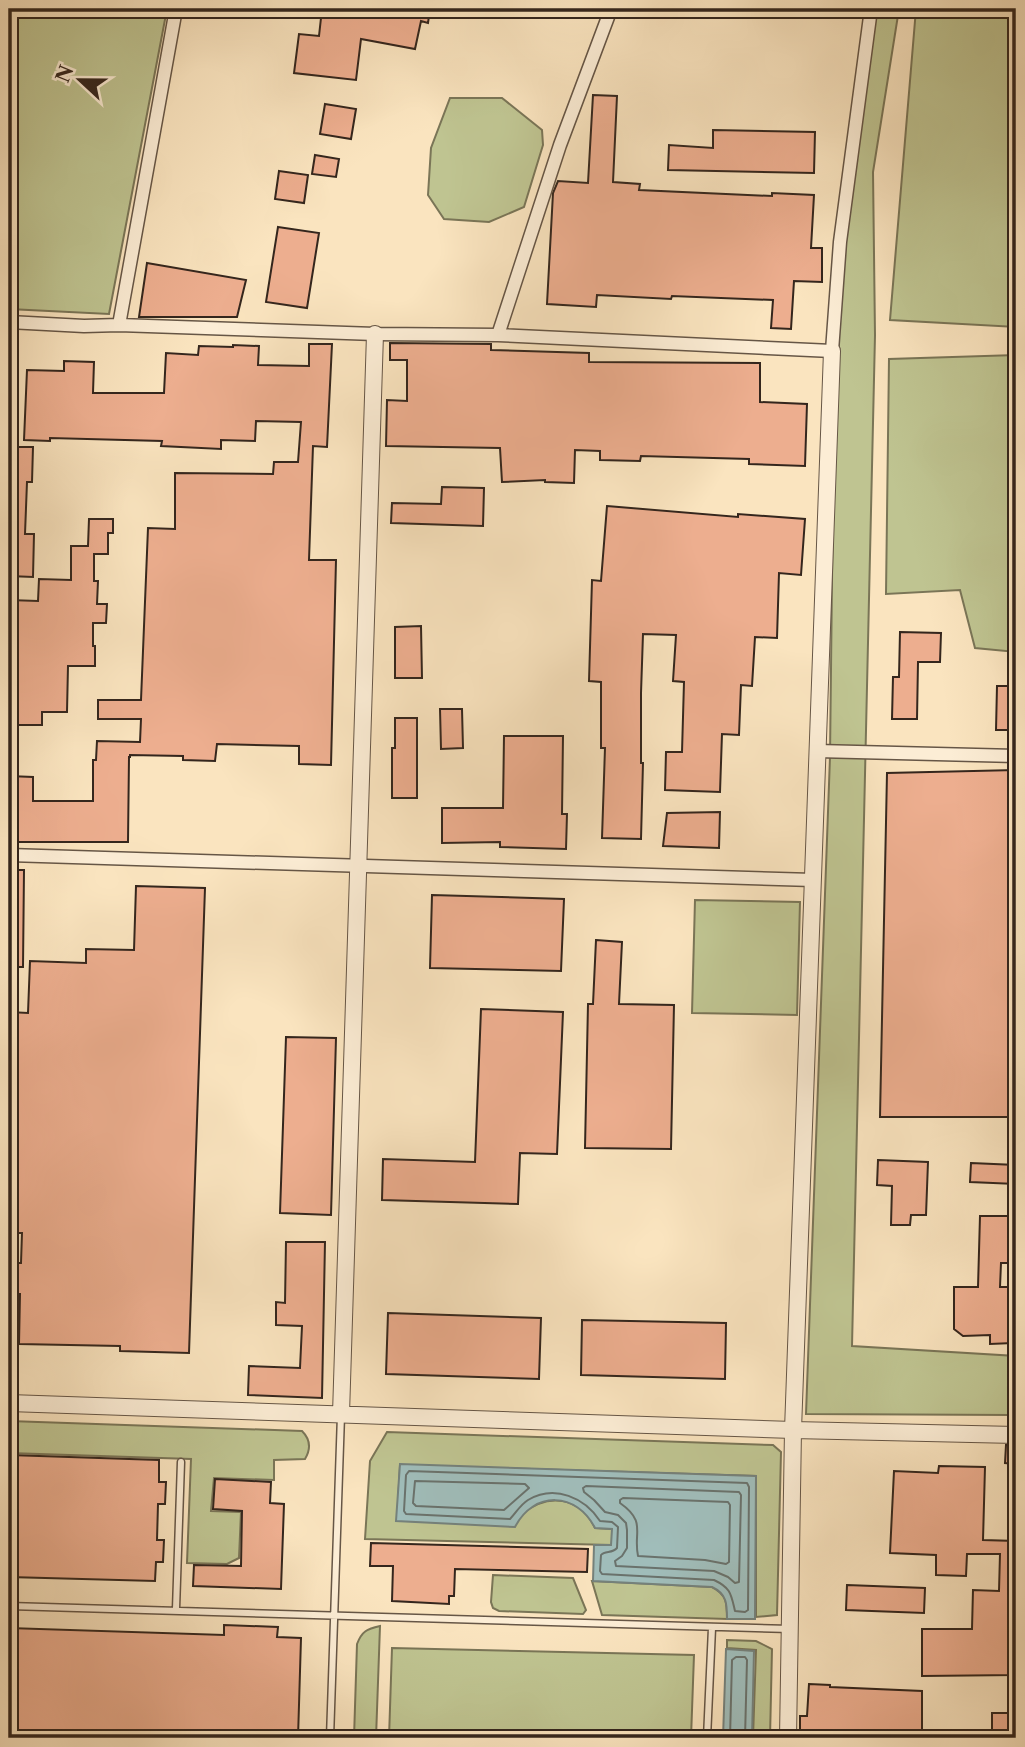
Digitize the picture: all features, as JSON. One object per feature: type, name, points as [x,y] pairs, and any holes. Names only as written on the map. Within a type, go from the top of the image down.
[{"type":"street","points":[[119,325],[176,9]]},
{"type":"street","points":[[498,335],[560,145],[611,9]]},
{"type":"street","points":[[788,1738],[793,1430],[832,351],[840,242],[871,9]]},
{"type":"street","points":[[9,322],[375,334],[498,335],[832,351]]},
{"type":"street","points":[[341,1414],[375,334]]},
{"type":"street","points":[[817,751],[1016,756]]},
{"type":"street","points":[[9,855],[813,880]]},
{"type":"street","points":[[9,1403],[1016,1435]]},
{"type":"lane","points":[[330,1738],[341,1414]]},
{"type":"lane","points":[[176,1609],[181,1462]]},
{"type":"lane","points":[[9,1606],[790,1629]]},
{"type":"lane","points":[[707,1738],[712,1628]]},
{"type":"green space","points":[[9,9],[167,9],[109,314],[9,309]]},
{"type":"green space","points":[[877,9],[899,9],[873,172],[875,335],[852,1346],[1016,1356],[1012,1415],[806,1414],[830,757],[835,316]]},
{"type":"green space","points":[[916,9],[996,9],[1016,12],[1016,327],[890,320]]},
{"type":"green space","points":[[450,98],[502,98],[542,130],[543,145],[524,207],[489,222],[444,219],[428,195],[431,148]]},
{"type":"green space","points":[[1016,355],[1016,652],[975,648],[960,590],[886,594],[889,359]]},
{"type":"green space","points":[[695,900],[800,902],[797,1015],[692,1013]]},
{"type":"green space","points":[[9,1421],[302,1431],[307,1437],[309,1448],[305,1459],[274,1460],[274,1480],[214,1478],[211,1511],[241,1512],[239,1558],[227,1564],[187,1563],[191,1459],[9,1453]]},
{"type":"green space","points":[[387,1432],[773,1445],[781,1452],[777,1615],[756,1617],[756,1476],[400,1465],[397,1521],[522,1514],[542,1503],[562,1501],[580,1509],[595,1528],[612,1529],[612,1545],[365,1539],[370,1461]]},
{"type":"green space","points":[[493,1575],[573,1578],[586,1610],[583,1614],[499,1611],[493,1608],[491,1602]]},
{"type":"green space","points":[[592,1581],[712,1587],[721,1593],[725,1600],[727,1619],[602,1615]]},
{"type":"green space","points":[[380,1626],[376,1738],[354,1738],[357,1644],[366,1631]]},
{"type":"green space","points":[[727,1640],[756,1641],[772,1649],[770,1738],[753,1738],[756,1650],[727,1648]]},
{"type":"green space","points":[[392,1648],[694,1655],[691,1738],[389,1738]]},
{"type":"water","points":[[400,1464],[756,1476],[755,1619],[727,1619],[725,1600],[721,1593],[712,1587],[593,1581],[594,1545],[611,1545],[612,1529],[595,1528],[578,1507],[567,1502],[555,1500],[533,1506],[515,1527],[396,1521]]},
{"type":"water","points":[[726,1649],[754,1651],[752,1738],[723,1738]]},
{"type":"building","points":[[322,9],[430,9],[428,23],[421,21],[415,49],[361,39],[356,80],[294,73],[299,34],[319,36]]},
{"type":"building","points":[[593,95],[617,96],[613,182],[640,184],[639,190],[772,196],[772,193],[814,195],[811,248],[822,248],[822,282],[794,281],[791,329],[771,328],[773,300],[597,295],[596,307],[547,304],[553,193],[558,181],[588,183]]},
{"type":"building","points":[[325,104],[356,109],[351,139],[320,134]]},
{"type":"building","points":[[713,130],[815,132],[814,173],[668,170],[669,145],[713,148]]},
{"type":"building","points":[[315,155],[339,159],[336,177],[312,174]]},
{"type":"building","points":[[279,171],[308,175],[304,203],[275,199]]},
{"type":"building","points":[[278,227],[319,233],[307,308],[266,302]]},
{"type":"building","points":[[147,263],[246,280],[237,317],[139,317]]},
{"type":"building","points":[[390,343],[491,344],[491,350],[589,353],[589,362],[760,363],[760,402],[807,404],[805,466],[749,464],[749,459],[641,456],[640,461],[600,460],[600,451],[575,450],[574,483],[545,480],[502,482],[500,448],[386,446],[387,400],[407,401],[407,360],[390,360]]},
{"type":"building","points":[[309,344],[332,344],[327,447],[313,446],[309,560],[336,560],[331,765],[299,764],[299,746],[217,744],[215,761],[183,760],[183,756],[130,755],[128,842],[9,842],[9,776],[33,777],[33,801],[93,801],[93,760],[96,760],[97,741],[140,742],[141,719],[98,719],[98,700],[141,700],[148,528],[175,529],[175,473],[273,474],[274,462],[298,462],[301,422],[256,421],[255,441],[221,440],[221,449],[161,446],[162,441],[50,438],[50,441],[24,440],[27,370],[64,371],[64,361],[94,362],[93,393],[164,393],[166,353],[198,355],[199,346],[259,346],[258,365],[309,366]]},
{"type":"building","points":[[9,447],[33,447],[32,482],[27,482],[25,534],[34,534],[33,577],[9,576]]},
{"type":"building","points":[[442,487],[484,488],[483,526],[391,523],[392,503],[441,504]]},
{"type":"building","points":[[607,506],[738,517],[738,514],[805,519],[801,575],[779,573],[777,638],[755,637],[752,686],[741,685],[739,735],[722,734],[720,792],[665,790],[666,752],[682,752],[684,682],[673,681],[676,635],[643,634],[641,839],[602,838],[605,748],[601,748],[601,682],[589,681],[592,580],[601,581]]},
{"type":"building","points":[[89,519],[113,519],[113,533],[108,533],[108,554],[94,554],[94,581],[98,581],[97,604],[107,604],[106,623],[93,623],[95,666],[68,666],[67,712],[42,712],[42,725],[9,725],[9,600],[38,601],[39,579],[71,580],[71,546],[88,546]]},
{"type":"building","points":[[421,626],[422,678],[395,678],[395,627]]},
{"type":"building","points":[[900,632],[941,633],[940,662],[918,662],[917,719],[892,719],[893,677],[899,677]]},
{"type":"building","points":[[997,686],[1016,686],[1016,730],[996,730]]},
{"type":"building","points":[[440,709],[462,709],[463,748],[441,749]]},
{"type":"building","points":[[395,718],[417,718],[417,798],[392,798]]},
{"type":"building","points":[[504,736],[563,736],[562,814],[567,814],[566,849],[500,847],[500,842],[442,843],[442,808],[503,808]]},
{"type":"building","points":[[1016,770],[1016,1117],[880,1117],[887,773]]},
{"type":"building","points":[[720,812],[719,848],[663,846],[667,813]]},
{"type":"building","points":[[9,870],[24,870],[23,967],[9,967]]},
{"type":"building","points":[[136,886],[205,888],[189,1353],[120,1351],[120,1346],[19,1344],[20,1294],[9,1294],[9,1263],[21,1263],[22,1233],[9,1233],[9,1012],[28,1013],[30,961],[86,963],[86,949],[134,950]]},
{"type":"building","points":[[432,895],[564,899],[561,971],[430,968]]},
{"type":"building","points":[[596,940],[622,942],[619,1004],[674,1005],[671,1149],[585,1148],[588,1004],[593,1004]]},
{"type":"building","points":[[481,1009],[563,1012],[557,1154],[520,1153],[518,1204],[382,1200],[383,1159],[475,1162]]},
{"type":"building","points":[[286,1037],[336,1038],[331,1215],[280,1213]]},
{"type":"building","points":[[878,1160],[928,1162],[926,1215],[911,1215],[910,1225],[891,1225],[892,1186],[877,1185]]},
{"type":"building","points":[[971,1163],[1016,1165],[1016,1184],[970,1182]]},
{"type":"building","points":[[980,1216],[1016,1216],[1016,1263],[1001,1263],[1000,1287],[1016,1287],[1016,1340],[1013,1343],[990,1344],[990,1335],[963,1336],[954,1329],[954,1287],[978,1287]]},
{"type":"building","points":[[286,1242],[325,1242],[322,1398],[248,1395],[249,1366],[300,1368],[302,1326],[276,1325],[276,1302],[285,1303]]},
{"type":"building","points":[[388,1313],[541,1318],[539,1379],[386,1374]]},
{"type":"building","points":[[582,1320],[726,1323],[725,1379],[581,1375]]},
{"type":"building","points":[[1006,1445],[1016,1445],[1016,1464],[1005,1463]]},
{"type":"building","points":[[9,1455],[159,1460],[159,1482],[166,1482],[165,1504],[158,1504],[157,1540],[164,1540],[163,1562],[156,1562],[155,1581],[9,1577]]},
{"type":"building","points":[[939,1466],[985,1467],[983,1540],[1016,1541],[1016,1675],[922,1676],[922,1629],[972,1629],[973,1590],[999,1591],[1000,1554],[967,1554],[966,1576],[936,1575],[936,1555],[890,1553],[894,1471],[938,1473]]},
{"type":"building","points":[[215,1479],[271,1482],[270,1503],[284,1504],[281,1589],[193,1586],[194,1565],[241,1566],[242,1511],[213,1509]]},
{"type":"building","points":[[371,1543],[588,1549],[587,1572],[455,1569],[454,1596],[449,1596],[449,1604],[392,1601],[393,1566],[370,1566]]},
{"type":"building","points":[[847,1585],[925,1588],[924,1613],[846,1610]]},
{"type":"building","points":[[224,1625],[278,1627],[277,1637],[301,1638],[298,1738],[9,1738],[9,1628],[224,1635]]},
{"type":"building","points":[[809,1684],[922,1691],[922,1735],[800,1733],[800,1716],[807,1716]]},
{"type":"building","points":[[992,1713],[1016,1713],[1016,1737],[992,1736]]}]
